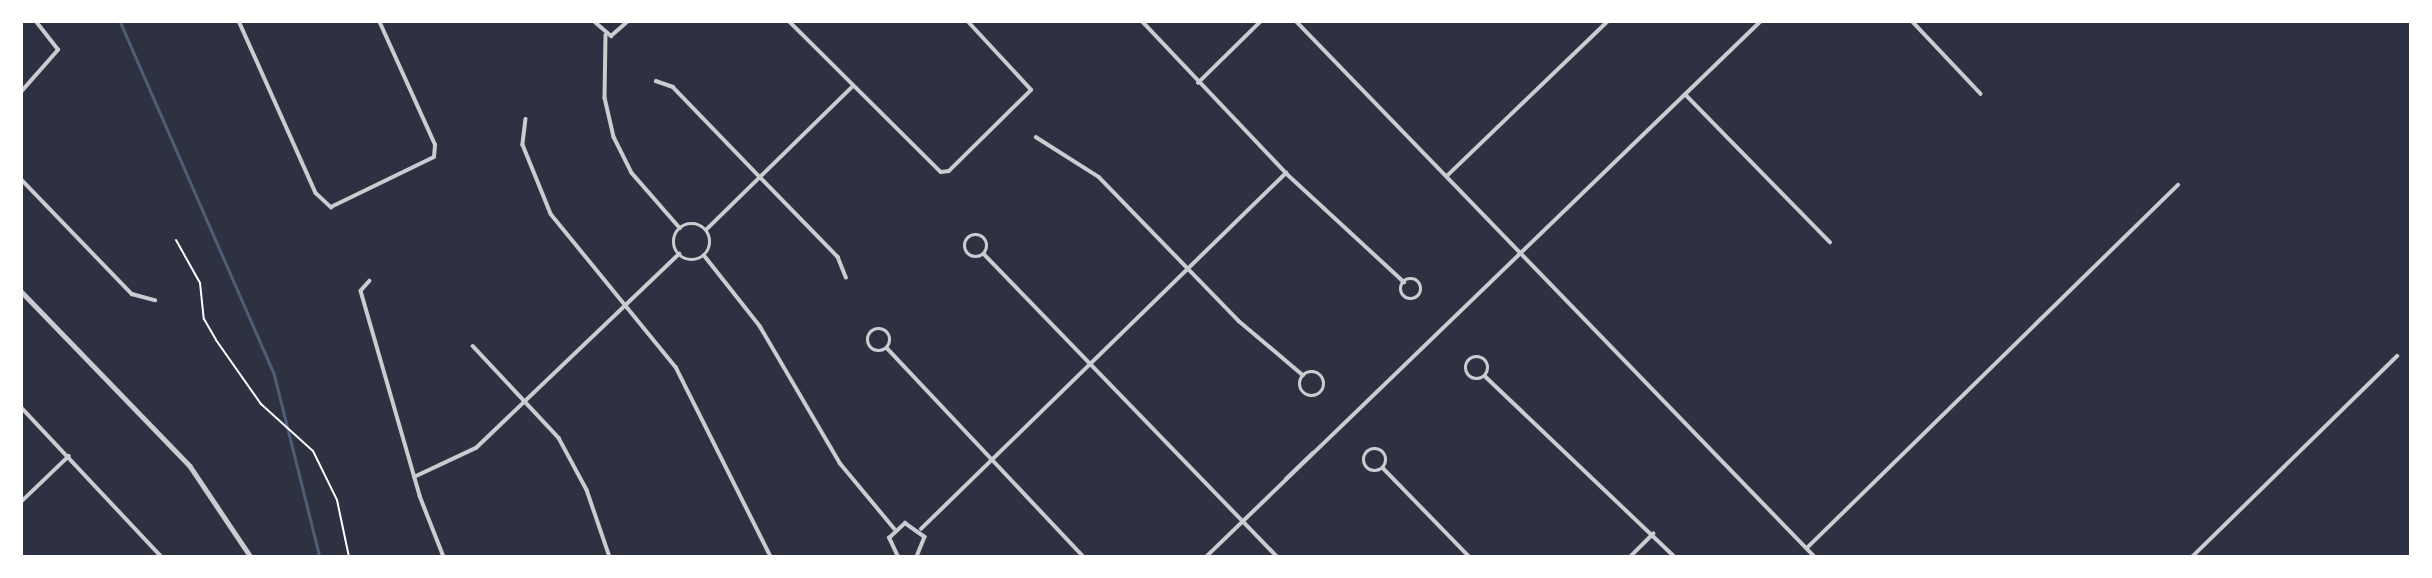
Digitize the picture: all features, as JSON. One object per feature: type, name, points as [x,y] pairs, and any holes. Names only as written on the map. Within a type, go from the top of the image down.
[{"type":"street","points":[[21,92],[58,50],[35,21]]},
{"type":"street","points":[[239,21],[323,204],[331,207],[434,157],[435,145],[379,21]]},
{"type":"street","points":[[594,21],[606,35],[604,98],[619,150],[680,228]]},
{"type":"street","points":[[606,35],[621,33],[628,21]]},
{"type":"street","points":[[789,21],[941,172],[949,171],[1031,89],[967,21]]},
{"type":"street","points":[[1142,21],[1286,173],[1404,282],[1418,282],[1418,297],[1405,298],[1404,282]]},
{"type":"street","points":[[1198,83],[1262,21]]},
{"type":"street","points":[[1296,21],[1815,557]]},
{"type":"street","points":[[1447,176],[1608,21]]},
{"type":"street","points":[[1206,557],[1762,21]]},
{"type":"street","points":[[1912,21],[1981,93]]},
{"type":"street","points":[[656,81],[673,88],[838,257],[846,277]]},
{"type":"street","points":[[706,230],[852,86]]},
{"type":"street","points":[[1686,95],[1830,243]]},
{"type":"street","points":[[526,119],[523,145],[551,214],[626,306],[694,398],[771,557]]},
{"type":"street","points":[[1036,136],[1099,177],[1188,268],[1303,375],[1321,376],[1319,394],[1304,394],[1303,375]]},
{"type":"street","points":[[921,529],[1286,173]]},
{"type":"street","points":[[21,179],[132,294],[155,300]]},
{"type":"street","points":[[1807,548],[2178,186]]},
{"type":"street","points":[[691,224],[706,230],[710,246],[704,256],[689,259],[679,254],[674,244],[680,228],[691,224]]},
{"type":"street","points":[[984,254],[969,254],[968,239],[983,239],[984,254],[1278,557]]},
{"type":"street","points":[[414,477],[476,449],[679,254]]},
{"type":"street","points":[[704,256],[753,314],[840,463],[894,528]]},
{"type":"street","points":[[370,281],[361,291],[414,477],[444,557]]},
{"type":"street","points":[[21,291],[190,466],[251,557]]},
{"type":"street","points":[[887,348],[871,348],[872,332],[886,333],[887,348],[1084,557]]},
{"type":"street","points":[[473,346],[527,401],[573,461],[610,557]]},
{"type":"street","points":[[2192,557],[2398,356]]},
{"type":"street","points":[[1485,376],[1471,377],[1468,361],[1484,359],[1485,376],[1675,557]]},
{"type":"street","points":[[21,407],[162,557]]},
{"type":"street","points":[[1383,468],[1383,452],[1368,450],[1366,467],[1383,468],[1470,557]]},
{"type":"street","points":[[1286,480],[1303,456],[1314,453]]},
{"type":"street","points":[[21,502],[69,456]]},
{"type":"street","points":[[894,556],[889,544],[894,528],[905,523],[921,529],[926,541],[920,556]]},
{"type":"street","points":[[1630,557],[1653,534]]},
{"type":"path","points":[[176,240],[200,283],[204,319],[216,340],[261,404],[313,452],[337,500],[349,557]]},
{"type":"waterway","points":[[120,21],[274,373],[320,557]]}]
